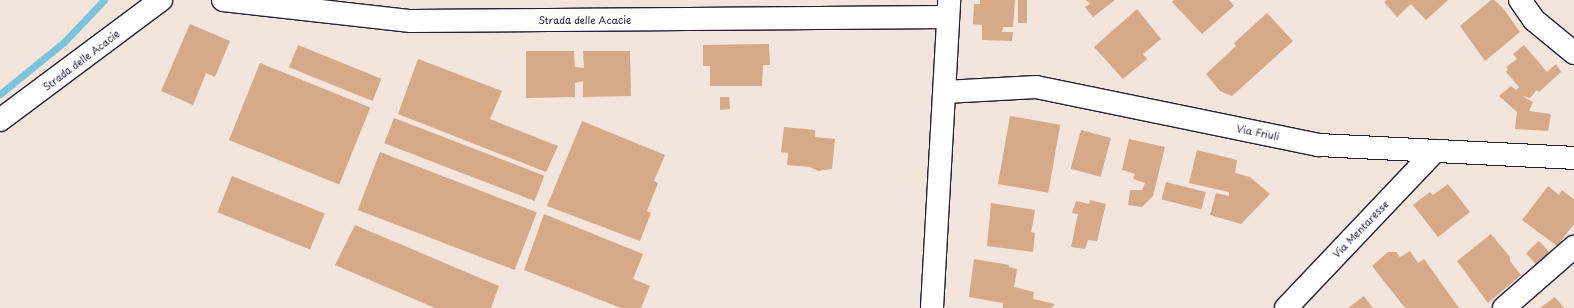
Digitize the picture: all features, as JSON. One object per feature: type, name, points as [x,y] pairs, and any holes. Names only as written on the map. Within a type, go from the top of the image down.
[{"type":"street","name":"Strada delle Acacie","points":[[0,120],[161,0]]},
{"type":"street","name":"Strada delle Acacie","points":[[223,0],[410,21],[949,8]]},
{"type":"street","points":[[1520,0],[1534,20],[1574,53]]},
{"type":"street","points":[[932,308],[949,8]]},
{"type":"street","name":"Via Friuli","points":[[945,92],[1036,87],[1320,145],[1574,158]]},
{"type":"street","name":"Via Mentaresse","points":[[1286,308],[1436,151]]},
{"type":"street","points":[[1504,308],[1574,247]]},
{"type":"building","points":[[980,0],[1015,0],[1013,27],[1003,27],[1002,32],[1013,32],[1012,41],[982,40],[982,25],[973,24],[974,4],[980,4]]},
{"type":"building","points":[[1018,0],[1027,0],[1027,23],[1018,23]]},
{"type":"building","points":[[1086,0],[1115,0],[1093,17],[1085,7],[1090,4]]},
{"type":"building","points":[[1174,0],[1229,0],[1234,6],[1202,34],[1172,2]]},
{"type":"building","points":[[1387,0],[1448,0],[1426,20],[1411,4],[1397,17],[1384,2]]},
{"type":"building","points":[[1491,0],[1494,0],[1503,8],[1520,32],[1485,61],[1460,26]]},
{"type":"building","points":[[1137,9],[1161,39],[1143,54],[1147,59],[1123,79],[1094,47]]},
{"type":"building","points":[[1267,13],[1293,41],[1232,96],[1220,91],[1206,74],[1236,46],[1234,43]]},
{"type":"building","points":[[190,24],[230,41],[215,77],[206,73],[193,105],[161,91]]},
{"type":"building","points":[[769,44],[770,65],[763,65],[762,86],[710,86],[710,66],[703,66],[703,45]]},
{"type":"building","points":[[298,45],[381,79],[372,101],[289,67]]},
{"type":"building","points":[[1524,45],[1547,72],[1556,64],[1561,72],[1539,92],[1537,90],[1530,98],[1522,96],[1533,102],[1529,111],[1551,114],[1548,131],[1515,129],[1517,112],[1499,96],[1511,86],[1516,90],[1519,87],[1506,72],[1508,69],[1506,67],[1517,59],[1513,54]]},
{"type":"building","points":[[526,51],[574,51],[575,67],[584,68],[583,51],[630,51],[631,96],[583,97],[583,81],[575,83],[575,97],[526,98]]},
{"type":"building","points":[[418,59],[502,91],[490,119],[558,146],[546,172],[398,114]]},
{"type":"building","points":[[260,63],[370,108],[339,185],[229,140]]},
{"type":"building","points":[[720,97],[729,97],[730,109],[720,110]]},
{"type":"building","points":[[1010,116],[1060,125],[1048,193],[998,184]]},
{"type":"building","points":[[394,118],[544,176],[535,201],[384,143]]},
{"type":"building","points":[[582,121],[665,155],[654,181],[658,183],[647,211],[651,213],[640,241],[547,206]]},
{"type":"building","points":[[784,127],[815,130],[815,137],[835,139],[832,169],[818,171],[810,167],[787,165],[788,153],[781,152]]},
{"type":"building","points":[[1081,130],[1111,138],[1101,177],[1071,169]]},
{"type":"building","points":[[1129,139],[1165,147],[1153,196],[1142,207],[1128,205],[1130,190],[1142,190],[1145,183],[1133,179],[1135,174],[1122,170]]},
{"type":"building","points":[[1197,150],[1237,160],[1235,173],[1250,177],[1270,194],[1241,224],[1210,215],[1216,193],[1229,196],[1229,192],[1189,183]]},
{"type":"building","points":[[380,152],[537,212],[515,270],[358,210]]},
{"type":"building","points":[[232,176],[325,213],[310,250],[217,212]]},
{"type":"building","points":[[1166,182],[1206,192],[1201,209],[1162,199]]},
{"type":"building","points":[[1448,184],[1470,212],[1438,237],[1413,205],[1430,192],[1433,195]]},
{"type":"building","points":[[1548,186],[1559,195],[1562,190],[1574,199],[1574,224],[1557,246],[1522,220]]},
{"type":"building","points":[[1090,200],[1106,204],[1097,241],[1088,240],[1085,249],[1071,247],[1078,214],[1072,213],[1076,201],[1089,204]]},
{"type":"building","points":[[991,203],[1035,210],[1031,232],[1035,233],[1033,252],[987,246]]},
{"type":"building","points":[[544,214],[643,254],[633,279],[650,286],[641,308],[621,308],[524,270]]},
{"type":"building","points":[[355,225],[499,286],[491,308],[435,308],[335,265]]},
{"type":"building","points":[[1491,234],[1510,257],[1510,261],[1521,275],[1488,303],[1457,261]]},
{"type":"building","points":[[1539,241],[1556,259],[1543,272],[1526,253]]},
{"type":"building","points":[[1410,251],[1418,263],[1424,259],[1459,308],[1405,308],[1372,266],[1388,252],[1396,252],[1400,257]]},
{"type":"building","points":[[974,259],[1009,265],[1009,267],[1017,269],[1014,287],[1034,292],[1033,299],[1055,304],[1051,308],[1003,308],[1003,303],[969,297]]},
{"type":"building","points":[[1364,296],[1373,308],[1348,308]]},
{"type":"building","points":[[1555,297],[1564,308],[1540,308]]},
{"type":"waterway","points":[[0,94],[64,42],[104,0]]}]
